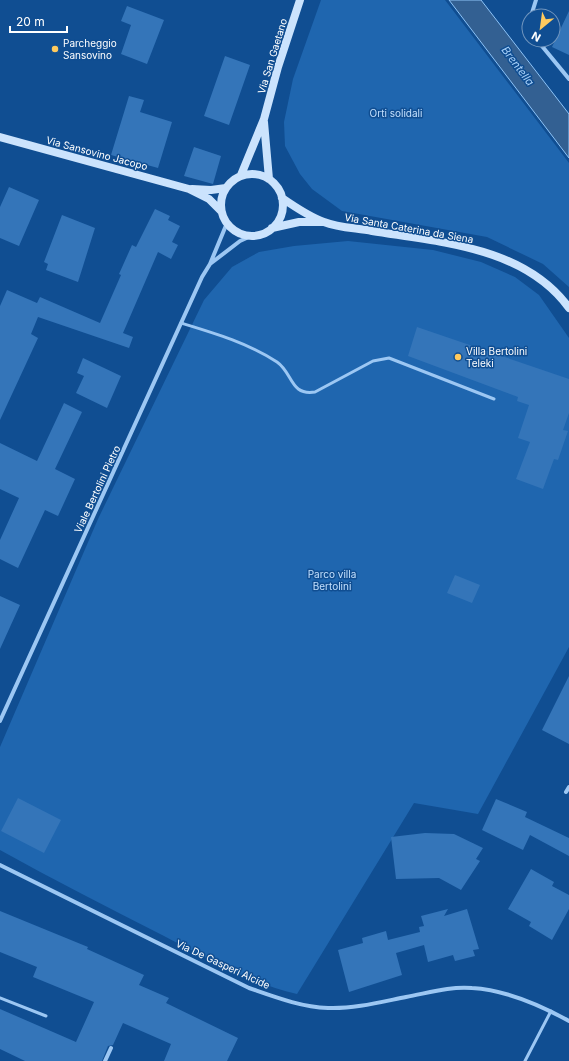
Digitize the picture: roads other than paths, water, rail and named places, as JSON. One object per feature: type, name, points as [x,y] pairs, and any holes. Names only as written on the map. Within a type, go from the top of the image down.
[{"type":"street","name":"Via San Gaetano","points":[[241,175],[264,119],[278,67],[300,0]]},
{"type":"street","points":[[543,48],[569,80]]},
{"type":"street","name":"Via San Gaetano","points":[[264,119],[269,179]]},
{"type":"street","name":"Via Sansovino Jacopo","points":[[0,137],[189,189],[209,199],[221,211]]},
{"type":"street","points":[[251,174],[269,179],[275,184],[282,198],[281,215],[272,228],[259,235],[251,236],[234,230],[227,223],[221,211],[221,203],[226,188],[233,180],[241,175],[251,174]]},
{"type":"street","name":"Via Sansovino Jacopo","points":[[189,189],[211,190],[226,188]]},
{"type":"street","name":"Via Santa Caterina da Siena","points":[[282,198],[293,206],[324,222]]},
{"type":"street","name":"Via Santa Caterina da Siena","points":[[272,228],[299,222],[324,222],[453,244],[497,256],[537,276],[562,298],[569,308]]},
{"type":"street","name":"Viale Bertolini Pietro","points":[[0,721],[202,277],[210,264],[227,223]]},
{"type":"street","name":"Viale Bertolini Pietro","points":[[210,264],[240,241],[251,236]]},
{"type":"street","points":[[566,792],[569,787]]},
{"type":"street","name":"Via De Gasperi Alcide","points":[[0,864],[249,988],[278,998],[309,1006],[328,1008],[348,1007],[451,988],[472,988],[514,997],[551,1011],[569,1021]]},
{"type":"street","points":[[105,1061],[111,1048]]},
{"type":"lane","points":[[181,323],[242,344],[279,363],[295,386],[300,391],[307,393],[315,392],[373,362],[389,358],[494,399]]},
{"type":"lane","points":[[0,998],[46,1016]]},
{"type":"lane","points":[[525,1061],[551,1011]]},
{"type":"water","name":"Brentella","points":[[449,0],[481,0],[569,114],[569,158]]},
{"type":"place","name":"Parcheggio Sansovino","points":[[55,49]]},
{"type":"place","name":"Villa Bertolini Teleki","points":[[458,357]]},
{"type":"park label","name":"Orti solidali","points":[[396,113]]},
{"type":"park label","name":"Parco villa Bertolini","points":[[332,580]]}]
